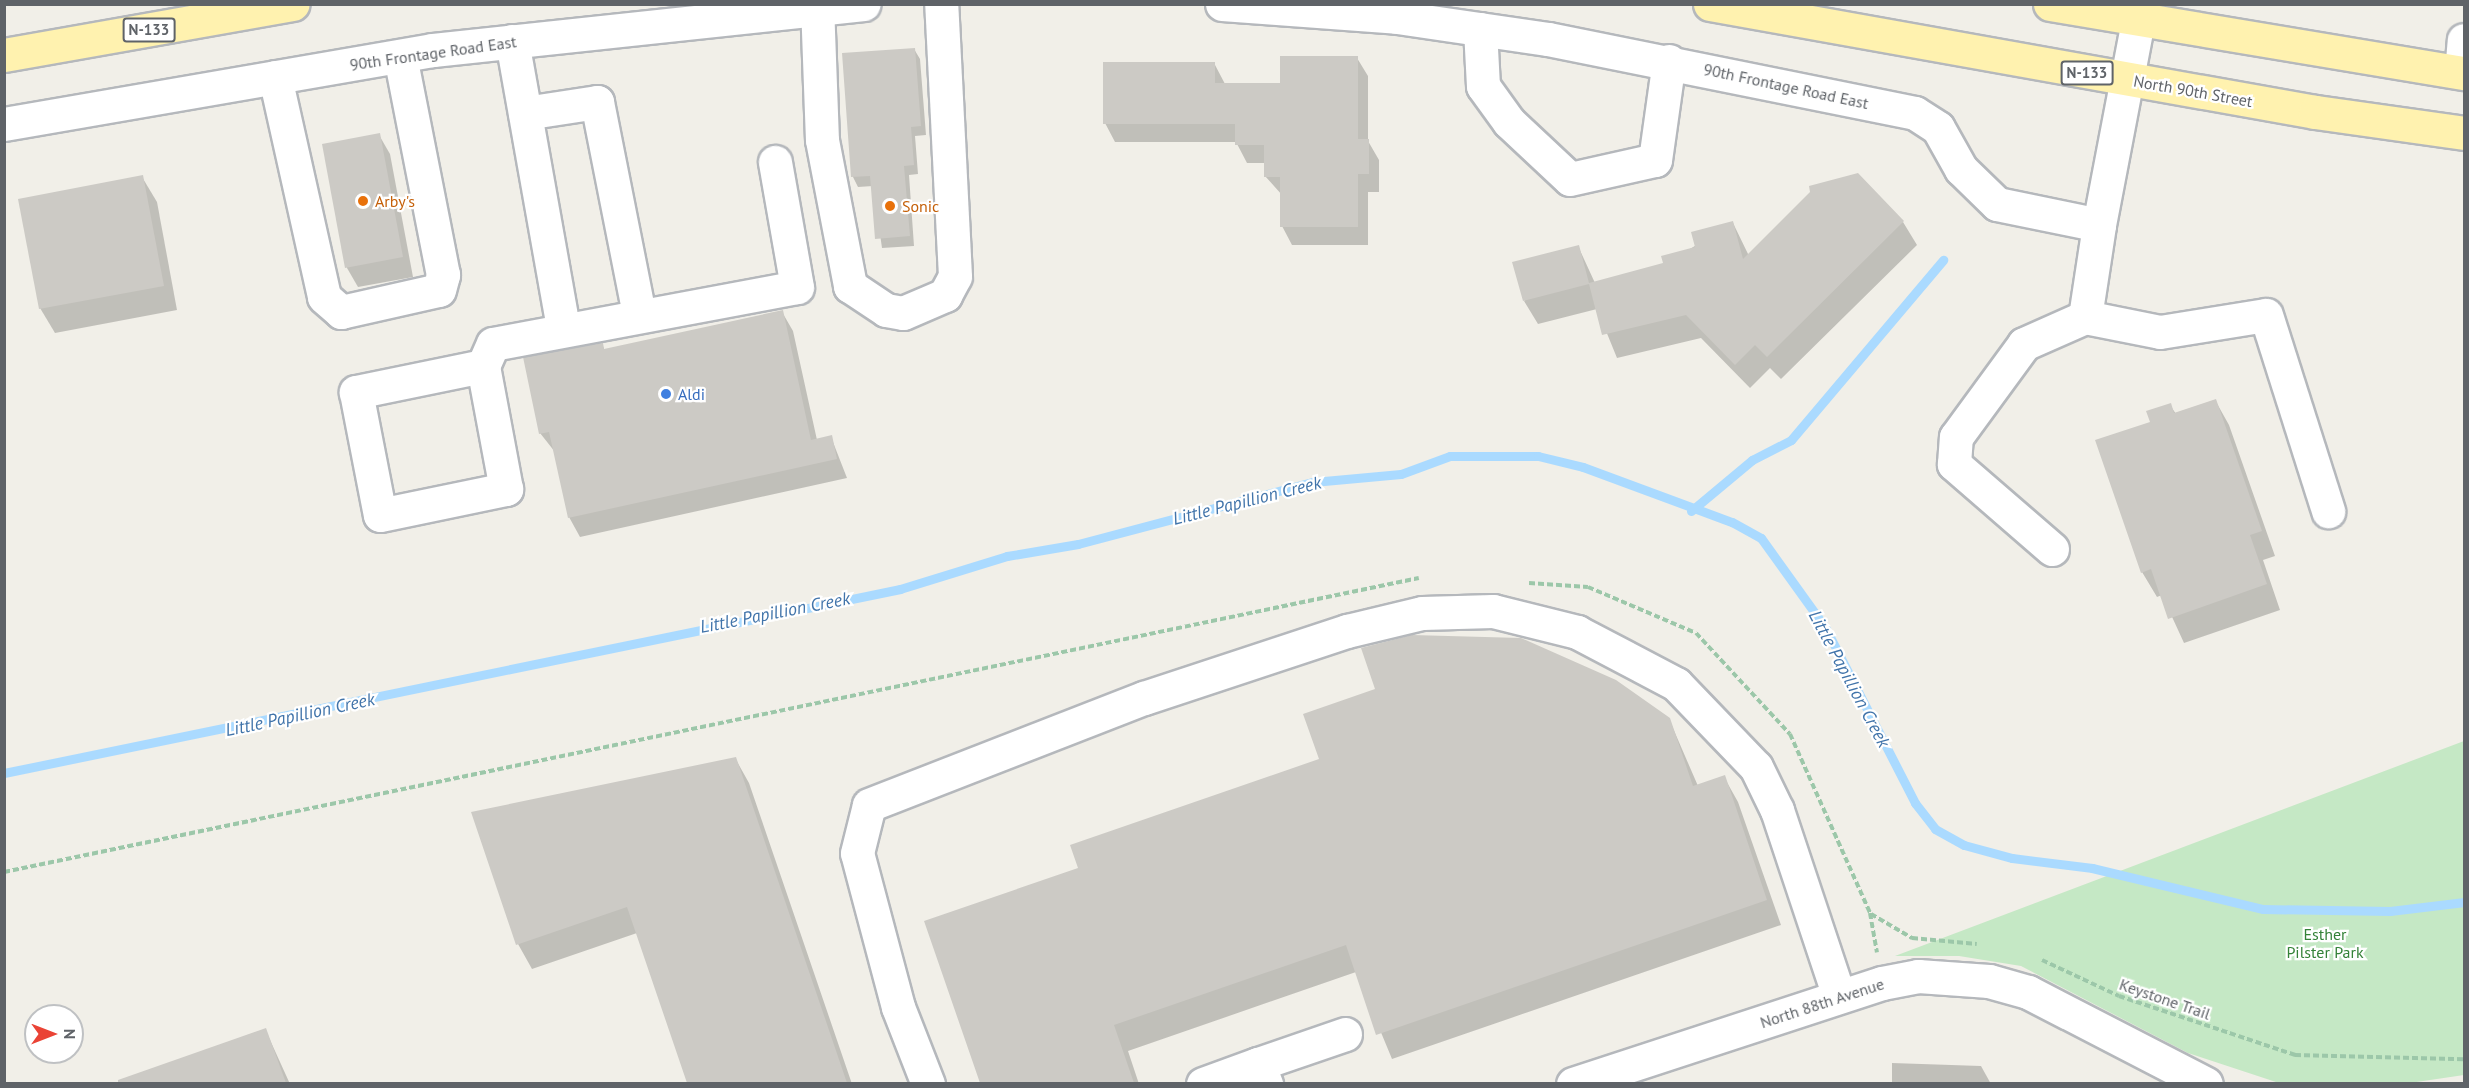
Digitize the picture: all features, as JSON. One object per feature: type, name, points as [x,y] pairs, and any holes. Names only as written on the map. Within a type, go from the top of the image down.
[{"type":"main road","name":"N-133","points":[[4,55],[293,4]]},
{"type":"main road","name":"North 90th Street","points":[[1710,4],[2127,80],[2464,133]]},
{"type":"main road","points":[[2050,4],[2140,12],[2463,72]]},
{"type":"street","name":"90th Frontage Road East","points":[[4,124],[400,56],[512,41],[817,7],[864,4]]},
{"type":"street","points":[[817,7],[822,140],[850,286],[886,310],[903,313],[945,295],[955,276],[941,4]]},
{"type":"street","name":"90th Frontage Road East","points":[[1222,4],[1480,29],[1669,61],[1915,113],[1938,128],[1961,169],[1998,204],[2099,225]]},
{"type":"street","points":[[2085,317],[2099,225],[2140,12]]},
{"type":"street","points":[[1480,29],[1483,86],[1509,122],[1570,179],[1655,160],[1669,61]]},
{"type":"street","points":[[2463,72],[2464,40]]},
{"type":"street","points":[[512,41],[563,328]]},
{"type":"street","points":[[275,77],[324,297],[341,312],[439,290],[443,275],[400,56]]},
{"type":"street","points":[[525,113],[597,102],[639,315]]},
{"type":"street","points":[[483,366],[356,392],[380,515],[506,489],[483,366],[493,344],[563,328],[797,287],[774,162]]},
{"type":"street","points":[[2052,549],[1954,464],[1956,437],[2024,344],[2085,317],[2160,332],[2266,315],[2328,511]]},
{"type":"street","points":[[928,1083],[898,1007],[857,853],[869,805],[1144,698],[1347,631],[1422,614],[1493,611],[1577,632],[1676,684],[1756,767],[1777,810],[1839,996]]},
{"type":"street","name":"North 88th Avenue","points":[[1573,1083],[1641,1072],[1839,996],[1918,976],[1989,981],[2060,1007],[2206,1083]]},
{"type":"street","points":[[1203,1083],[1262,1074],[1345,1034]]},
{"type":"path","points":[[1870,913],[1912,938],[1985,945]]},
{"type":"path","name":"Keystone Trail","points":[[2038,959],[2119,996],[2295,1055],[2464,1059]]},
{"type":"green space","name":"Esther Pilster Park","points":[[2464,741],[2464,1075],[2403,1084],[2279,1083],[2188,1053],[2021,966],[1959,956],[1895,956]]},
{"type":"building","points":[[915,48],[921,126],[911,127],[914,165],[904,166],[910,236],[875,239],[870,176],[851,177],[842,53]]},
{"type":"building","points":[[1280,56],[1358,56],[1358,139],[1369,139],[1369,174],[1358,174],[1358,227],[1280,227],[1280,177],[1264,177],[1264,145],[1235,145],[1235,124],[1103,124],[1103,62],[1215,62],[1215,83],[1280,83]]},
{"type":"building","name":"Arby's","points":[[380,133],[403,257],[345,268],[322,144]]},
{"type":"building","points":[[1858,173],[1904,221],[1767,357],[1755,345],[1735,365],[1686,315],[1602,335],[1589,284],[1523,301],[1512,262],[1579,245],[1589,283],[1663,263],[1661,256],[1695,247],[1691,232],[1733,221],[1743,259],[1810,192],[1809,186]]},
{"type":"building","points":[[143,175],[164,286],[39,309],[18,199]]},
{"type":"building","name":"Aldi","points":[[783,310],[811,440],[832,435],[837,459],[568,518],[549,432],[539,434],[523,357],[603,343],[604,349]]},
{"type":"building","points":[[2216,399],[2262,531],[2250,535],[2267,584],[2168,619],[2151,569],[2141,573],[2095,440],[2150,422],[2146,411],[2171,403],[2174,413]]},
{"type":"building","points":[[1412,635],[1521,638],[1616,680],[1670,718],[1693,786],[1725,775],[1767,900],[1376,1035],[1346,945],[1114,1025],[1134,1083],[980,1083],[924,921],[1078,868],[1070,845],[1319,759],[1303,714],[1375,689],[1361,648]]},
{"type":"building","points":[[736,757],[847,1083],[687,1083],[627,907],[516,945],[471,812]]},
{"type":"building","points":[[266,1028],[286,1083],[118,1083],[118,1080]]},
{"type":"waterway","points":[[1691,511],[1752,460],[1791,440],[1943,260]]},
{"type":"waterway","name":"Little Papillion Creek","points":[[4,773],[900,589],[1007,556],[1078,544],[1313,482],[1401,474],[1450,456],[1538,456],[1583,467],[1732,522],[1761,538],[1825,627],[1915,803],[1935,829],[1964,845],[2012,858],[2092,868],[2263,909],[2390,911],[2464,902]]},
{"type":"place","name":"Arby's","points":[[363,201]]},
{"type":"place","name":"Sonic","points":[[890,206]]},
{"type":"place","name":"Aldi","points":[[666,394]]}]
